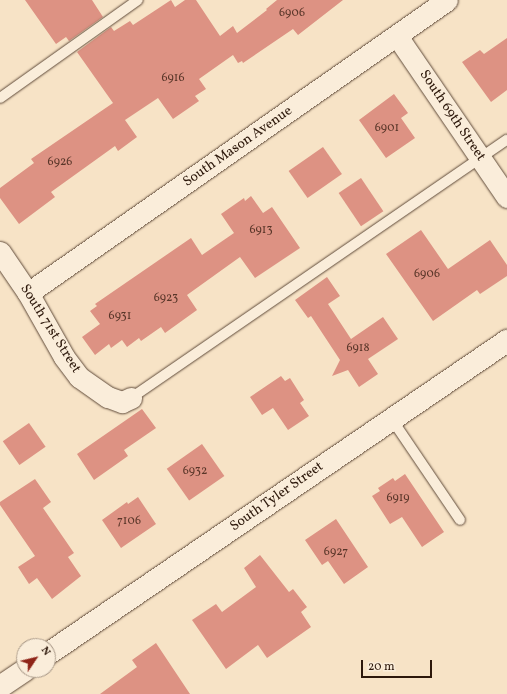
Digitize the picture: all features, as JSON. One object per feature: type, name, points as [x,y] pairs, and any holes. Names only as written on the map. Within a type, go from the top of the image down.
[{"type":"street","name":"South Mason Avenue","points":[[28,293],[447,0]]},
{"type":"street","name":"South 69th Street","points":[[397,36],[507,197]]},
{"type":"street","name":"South 71st Street","points":[[0,252],[28,293],[64,357],[79,377],[108,397],[122,402],[132,398]]},
{"type":"street","name":"South Tyler Street","points":[[56,649],[507,340]]},
{"type":"street","points":[[0,687],[16,676]]},
{"type":"lane","points":[[0,98],[138,0]]},
{"type":"lane","points":[[132,398],[507,140]]},
{"type":"lane","points":[[392,418],[460,520]]},
{"type":"building","points":[[25,0],[92,0],[103,17],[69,41],[66,37],[56,44]]},
{"type":"building","points":[[171,0],[175,7],[185,0],[196,0],[220,36],[233,26],[237,33],[267,10],[266,9],[277,0],[343,0],[298,35],[293,29],[243,63],[242,61],[238,63],[233,55],[199,79],[206,89],[195,96],[199,101],[173,119],[158,98],[125,120],[137,137],[118,151],[115,146],[51,192],[55,197],[19,224],[0,198],[0,188],[34,163],[31,159],[113,103],[77,52],[111,27],[114,31],[130,21],[133,25]]},
{"type":"building","points":[[507,38],[507,90],[491,102],[462,62],[480,50],[484,54]]},
{"type":"building","points":[[394,94],[408,113],[401,118],[415,138],[386,158],[359,120]]},
{"type":"building","points":[[323,147],[342,174],[308,198],[289,171]]},
{"type":"building","points":[[361,178],[383,211],[361,226],[339,193]]},
{"type":"building","points":[[251,196],[263,213],[272,207],[300,248],[255,278],[240,257],[187,295],[197,310],[165,333],[161,327],[141,341],[139,338],[127,347],[122,340],[111,348],[109,344],[95,355],[82,337],[100,324],[90,311],[97,306],[95,304],[191,238],[202,255],[234,233],[221,214],[244,198],[245,201]]},
{"type":"building","points":[[421,230],[448,269],[490,240],[507,265],[507,276],[480,294],[477,290],[433,321],[386,254]]},
{"type":"building","points":[[327,277],[340,296],[328,304],[351,339],[383,317],[398,339],[368,359],[378,374],[359,387],[348,370],[332,376],[340,360],[311,316],[308,318],[295,300]]},
{"type":"building","points":[[281,376],[285,381],[290,378],[304,400],[300,403],[309,416],[288,430],[273,408],[262,415],[250,397]]},
{"type":"building","points":[[142,409],[156,428],[124,450],[128,456],[94,480],[77,454]]},
{"type":"building","points":[[29,423],[46,447],[19,465],[3,441]]},
{"type":"building","points":[[202,444],[224,476],[189,501],[167,469]]},
{"type":"building","points":[[405,474],[444,532],[422,547],[402,517],[390,524],[372,496],[380,491],[378,488],[393,478],[395,481]]},
{"type":"building","points":[[35,479],[51,502],[43,508],[74,553],[68,557],[81,576],[52,599],[37,578],[29,584],[18,567],[35,556],[0,505],[0,502]]},
{"type":"building","points":[[138,497],[156,524],[121,548],[102,520],[127,502],[128,504]]},
{"type":"building","points":[[336,519],[368,567],[344,584],[328,561],[322,565],[305,540]]},
{"type":"building","points":[[260,555],[289,592],[293,589],[307,607],[301,612],[311,627],[267,658],[258,645],[226,669],[192,620],[216,604],[222,612],[256,587],[244,568]]},
{"type":"building","points":[[156,643],[190,694],[100,694],[137,667],[132,660]]}]
